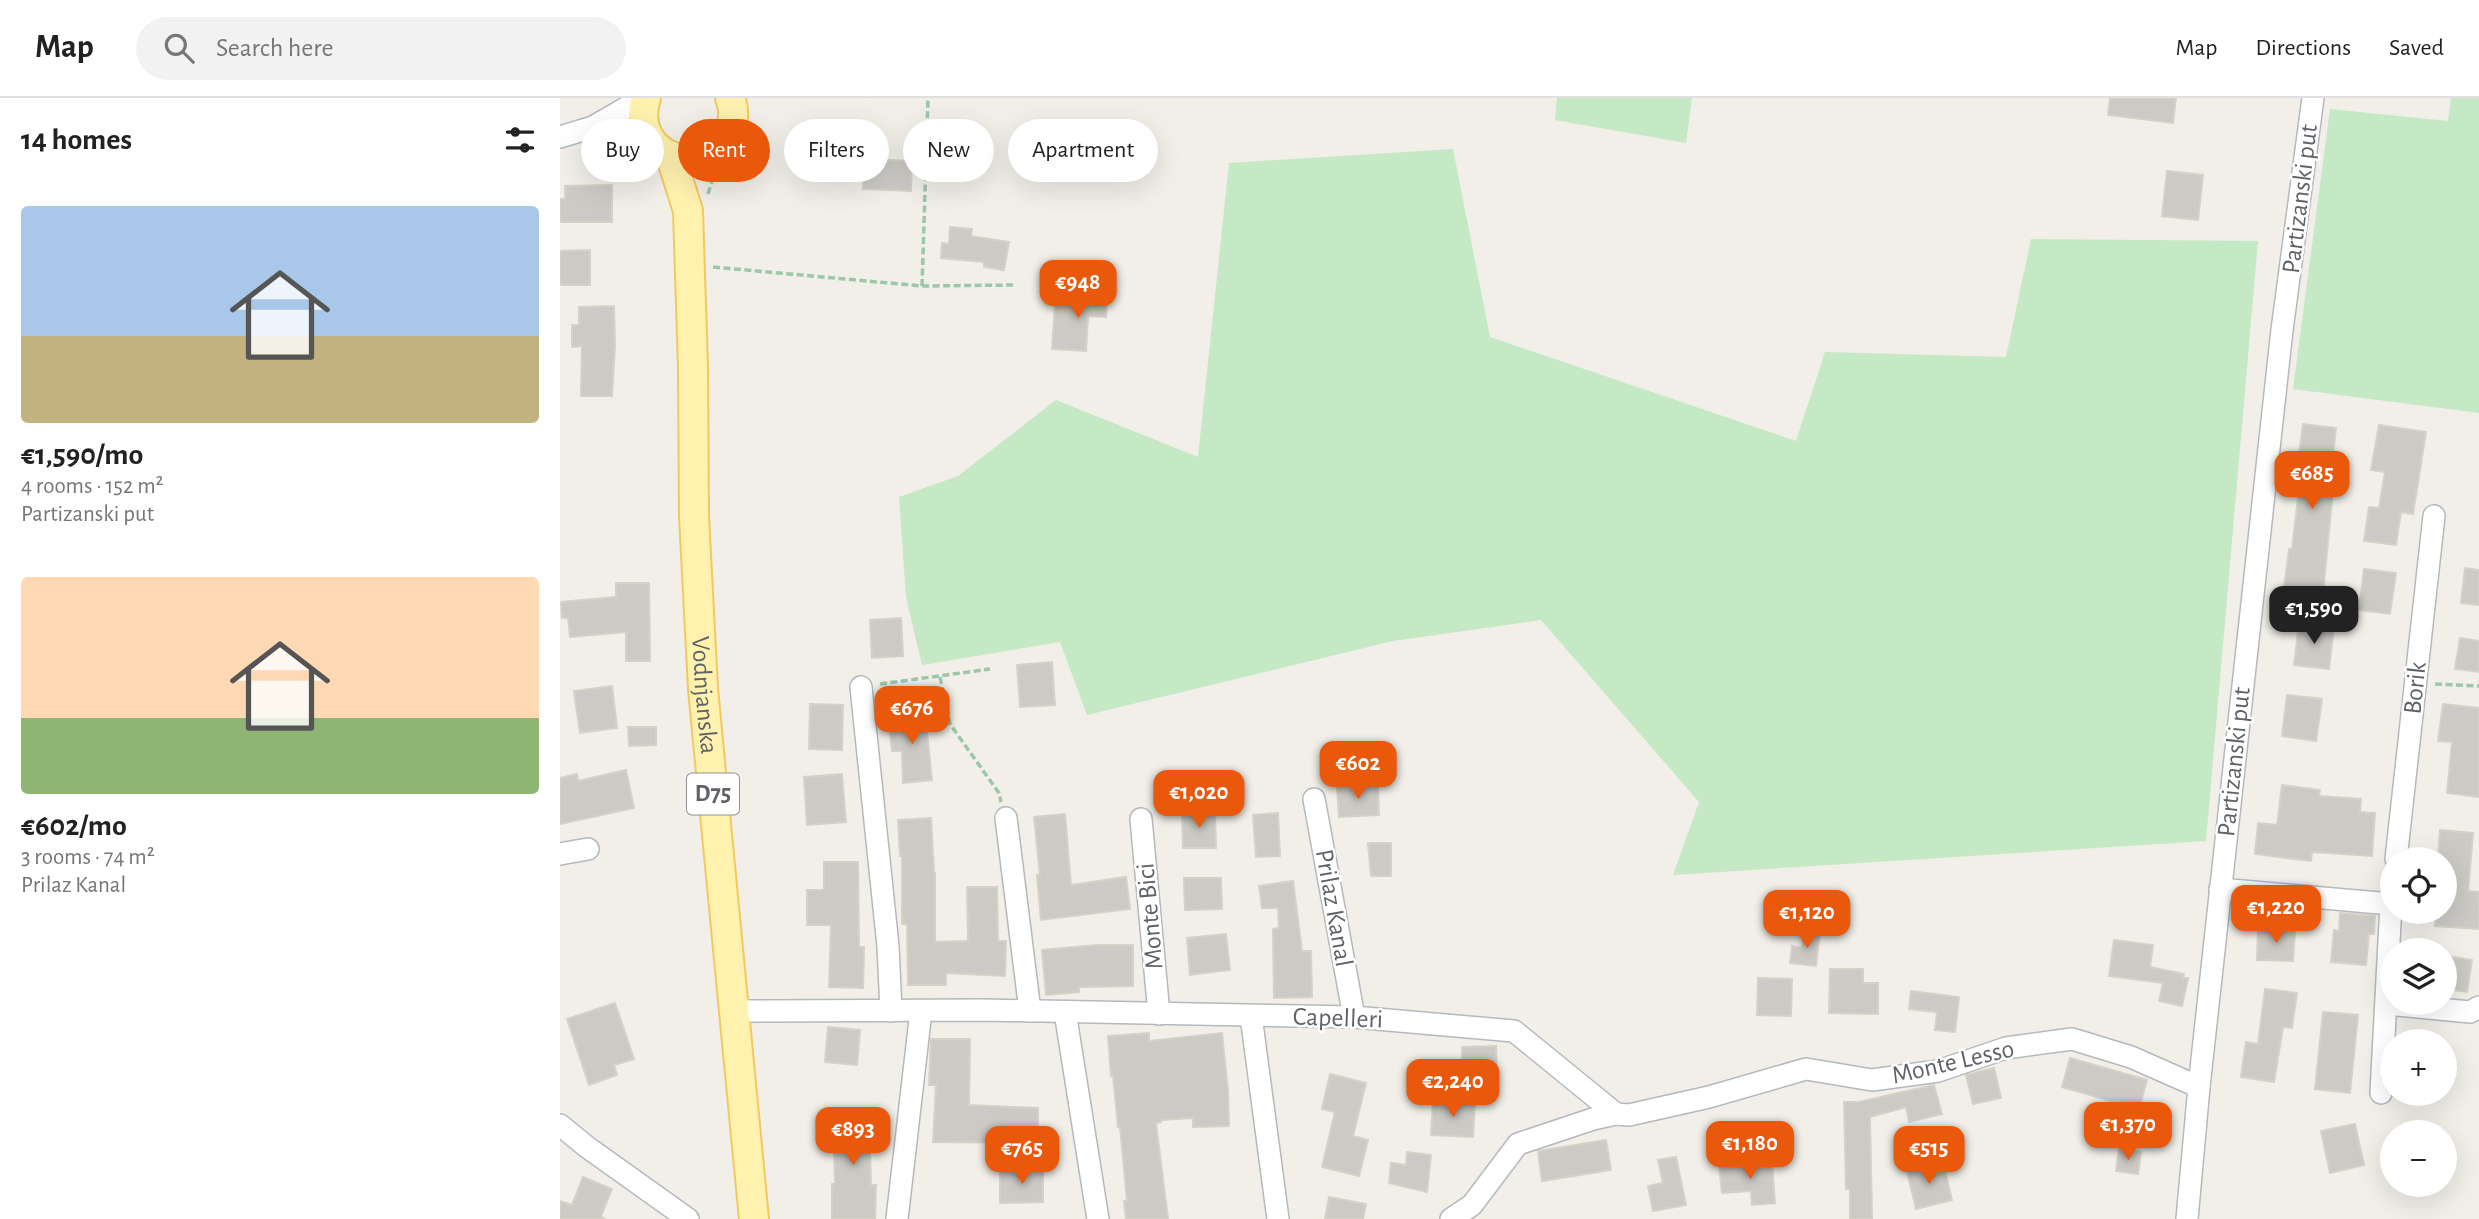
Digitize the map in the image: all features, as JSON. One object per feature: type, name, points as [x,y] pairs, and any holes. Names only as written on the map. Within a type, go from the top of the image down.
[{"type":"main road","points":[[642,119],[644,98]]},
{"type":"main road","name":"Vodnjanska","points":[[730,98],[733,119]]},
{"type":"main road","points":[[664,154],[678,158]]},
{"type":"main road","name":"Vodnjanska","points":[[671,157],[688,211],[694,516],[703,689],[754,1219]]},
{"type":"main road","name":"Vodnjanska","points":[[688,211],[698,182]]},
{"type":"street","points":[[607,119],[644,98]]},
{"type":"street","name":"Partizanski put","points":[[2187,1219],[2220,889],[2282,330],[2313,98]]},
{"type":"street","points":[[560,137],[581,131]]},
{"type":"street","name":"Borik","points":[[2397,847],[2434,516]]},
{"type":"street","points":[[861,687],[888,946],[891,1011]]},
{"type":"street","name":"Prilaz Kanal","points":[[1314,799],[1354,1017]]},
{"type":"street","points":[[1006,818],[1030,1011]]},
{"type":"street","name":"Monte Bici","points":[[1141,819],[1159,1014]]},
{"type":"street","points":[[560,854],[588,849]]},
{"type":"street","points":[[2220,889],[2380,896]]},
{"type":"street","points":[[2457,1011],[2470,1012],[2479,1007]]},
{"type":"street","name":"Capelleri","points":[[733,1011],[1030,1011],[1354,1017],[1514,1031],[1616,1114]]},
{"type":"street","points":[[897,1219],[921,1011]]},
{"type":"street","points":[[1065,1012],[1098,1219]]},
{"type":"street","points":[[1251,1016],[1278,1219]]},
{"type":"street","name":"Monte Lesso","points":[[1451,1219],[1472,1205],[1518,1144],[1616,1114],[1629,1115],[1709,1097],[1806,1069],[1872,1080],[1938,1071],[2006,1048],[2072,1039],[2131,1058],[2199,1087]]},
{"type":"street","points":[[560,1125],[688,1219]]},
{"type":"path","points":[[922,286],[928,98]]},
{"type":"path","points":[[690,266],[922,286],[1016,285]]},
{"type":"path","points":[[861,687],[990,668]]},
{"type":"path","points":[[940,677],[950,724],[999,793],[1006,818]]},
{"type":"path","points":[[2416,683],[2479,686]]},
{"type":"green space","points":[[1557,98],[1692,98],[1686,143],[1555,120]]},
{"type":"green space","points":[[2451,98],[2479,98],[2479,413],[2293,389],[2330,109],[2448,121]]},
{"type":"green space","points":[[1453,149],[1490,337],[1796,441],[1825,352],[2006,357],[2031,239],[2258,241],[2206,841],[1673,875],[1699,802],[1541,620],[1393,641],[1087,715],[1060,642],[922,665],[906,597],[899,497],[958,476],[1056,400],[1198,457],[1229,163]]},
{"type":"building","points":[[2110,98],[2176,98],[2173,123],[2108,115]]},
{"type":"building","points":[[889,160],[903,161],[903,182],[911,182],[911,191],[863,189],[863,182],[889,182]]},
{"type":"building","points":[[2167,171],[2203,175],[2198,220],[2162,216]]},
{"type":"building","points":[[612,185],[612,222],[560,222],[560,199],[565,199],[565,186]]},
{"type":"building","points":[[950,227],[972,229],[971,236],[1009,242],[1004,270],[984,267],[984,262],[941,258],[942,243],[949,244]]},
{"type":"building","points":[[590,250],[590,285],[560,285],[560,251]]},
{"type":"building","points":[[1082,288],[1108,289],[1106,317],[1088,316],[1086,351],[1052,349],[1055,305],[1081,306]]},
{"type":"building","points":[[614,306],[612,396],[581,396],[582,346],[572,347],[572,325],[579,325],[579,307]]},
{"type":"building","points":[[2303,424],[2336,428],[2329,489],[2333,490],[2323,593],[2284,588],[2289,549],[2292,549],[2302,463],[2298,463]]},
{"type":"building","points":[[2379,425],[2426,432],[2413,514],[2401,512],[2396,545],[2364,541],[2369,507],[2379,508],[2385,472],[2371,470]]},
{"type":"building","points":[[2465,568],[2479,570],[2479,605],[2461,603]]},
{"type":"building","points":[[2364,569],[2396,573],[2390,614],[2359,610]]},
{"type":"building","points":[[616,583],[649,583],[650,661],[626,661],[626,632],[570,637],[568,618],[562,618],[561,602],[616,597]]},
{"type":"building","points":[[901,618],[903,656],[872,658],[870,620]]},
{"type":"building","points":[[2299,623],[2334,626],[2329,669],[2294,665]]},
{"type":"building","points":[[2460,638],[2479,641],[2479,672],[2455,669]]},
{"type":"building","points":[[1052,662],[1055,705],[1020,707],[1017,665]]},
{"type":"building","points":[[612,686],[617,728],[580,733],[574,691]]},
{"type":"building","points":[[2287,695],[2322,699],[2316,741],[2282,736]]},
{"type":"building","points":[[810,704],[843,705],[842,750],[809,749]]},
{"type":"building","points":[[2443,704],[2479,708],[2479,797],[2447,793],[2452,742],[2438,741]]},
{"type":"building","points":[[925,713],[932,780],[903,783],[902,751],[892,751],[888,717]]},
{"type":"building","points":[[628,727],[656,727],[656,745],[629,746]]},
{"type":"building","points":[[626,770],[634,808],[560,824],[560,778],[577,774],[578,781]]},
{"type":"building","points":[[842,774],[846,822],[807,825],[804,777]]},
{"type":"building","points":[[2282,785],[2320,790],[2319,796],[2361,799],[2360,812],[2375,813],[2372,856],[2312,852],[2311,861],[2255,854],[2258,823],[2277,825]]},
{"type":"building","points":[[1378,786],[1379,815],[1339,817],[1337,788]]},
{"type":"building","points":[[1182,813],[1215,813],[1216,848],[1183,848]]},
{"type":"building","points":[[1278,813],[1280,856],[1256,857],[1253,815]]},
{"type":"building","points":[[1065,814],[1071,885],[1126,877],[1130,909],[1041,920],[1034,817]]},
{"type":"building","points":[[931,818],[935,873],[935,942],[968,941],[967,887],[997,887],[998,941],[1006,941],[1005,976],[946,973],[946,985],[908,985],[907,924],[902,924],[902,856],[898,820]]},
{"type":"building","points":[[2440,830],[2473,833],[2468,891],[2479,892],[2479,929],[2435,926],[2457,924],[2457,847],[2439,847]]},
{"type":"building","points":[[1368,843],[1391,843],[1391,876],[1371,876]]},
{"type":"building","points":[[824,862],[858,862],[859,947],[864,947],[863,988],[829,987],[831,925],[807,925],[807,890],[824,890]]},
{"type":"building","points":[[1184,878],[1221,878],[1222,909],[1185,910]]},
{"type":"building","points":[[1293,881],[1302,951],[1311,951],[1312,997],[1274,998],[1273,929],[1279,928],[1278,908],[1262,908],[1259,886]]},
{"type":"building","points":[[2340,913],[2375,916],[2374,934],[2369,934],[2366,965],[2331,962],[2334,930],[2339,931]]},
{"type":"building","points":[[1804,930],[1820,932],[1816,966],[1790,963],[1792,946],[1802,948]]},
{"type":"building","points":[[2258,930],[2295,931],[2293,961],[2257,960]]},
{"type":"building","points":[[1226,934],[1230,970],[1190,975],[1187,938]]},
{"type":"building","points":[[2114,940],[2153,945],[2150,967],[2184,974],[2183,978],[2188,978],[2182,1006],[2159,1001],[2163,983],[2109,976]]},
{"type":"building","points":[[1133,945],[1133,986],[1079,987],[1079,992],[1046,995],[1042,950]]},
{"type":"building","points":[[2457,958],[2472,960],[2467,992],[2457,991]]},
{"type":"building","points":[[1830,969],[1863,969],[1863,983],[1878,983],[1878,1014],[1829,1013]]},
{"type":"building","points":[[1758,978],[1792,979],[1791,1016],[1757,1015]]},
{"type":"building","points":[[2265,989],[2297,993],[2292,1028],[2283,1027],[2274,1082],[2241,1077],[2246,1042],[2258,1044]]},
{"type":"building","points":[[1911,991],[1959,997],[1955,1032],[1935,1030],[1937,1012],[1909,1009]]},
{"type":"building","points":[[615,1003],[634,1059],[614,1065],[617,1075],[589,1085],[567,1019]]},
{"type":"building","points":[[2323,1012],[2358,1015],[2350,1093],[2315,1089]]},
{"type":"building","points":[[828,1027],[860,1030],[857,1065],[825,1062]]},
{"type":"building","points":[[1149,1033],[1149,1041],[1222,1033],[1229,1126],[1193,1127],[1193,1118],[1161,1120],[1156,1123],[1168,1219],[1126,1219],[1124,1201],[1127,1201],[1120,1127],[1113,1075],[1111,1076],[1108,1036]]},
{"type":"building","points":[[931,1039],[970,1039],[969,1105],[1038,1108],[1038,1143],[933,1142],[936,1085],[929,1085]]},
{"type":"building","points":[[1496,1046],[1497,1078],[1463,1079],[1462,1047]]},
{"type":"building","points":[[2070,1058],[2147,1080],[2139,1109],[2062,1087]]},
{"type":"building","points":[[1994,1068],[2001,1098],[1973,1104],[1966,1075]]},
{"type":"building","points":[[1330,1074],[1366,1083],[1353,1136],[1368,1140],[1359,1176],[1322,1167],[1335,1112],[1322,1109]]},
{"type":"building","points":[[1934,1085],[1942,1114],[1909,1122],[1906,1107],[1870,1117],[1872,1219],[1850,1219],[1850,1189],[1846,1189],[1844,1102],[1859,1102]]},
{"type":"building","points":[[1433,1101],[1475,1103],[1473,1137],[1431,1135]]},
{"type":"building","points":[[869,1110],[871,1185],[876,1185],[875,1219],[832,1219],[832,1184],[835,1184],[833,1111]]},
{"type":"building","points":[[2355,1124],[2364,1165],[2330,1173],[2321,1131]]},
{"type":"building","points":[[1606,1140],[1611,1170],[1542,1181],[1538,1151]]},
{"type":"building","points":[[2119,1149],[2141,1152],[2138,1174],[2116,1171]]},
{"type":"building","points":[[1407,1152],[1431,1155],[1427,1192],[1389,1183],[1391,1163],[1406,1165]]},
{"type":"building","points":[[1676,1157],[1686,1205],[1653,1211],[1648,1186],[1663,1183],[1658,1160]]},
{"type":"building","points":[[1772,1161],[1775,1203],[1752,1205],[1751,1191],[1722,1193],[1719,1165]]},
{"type":"building","points":[[1923,1163],[1925,1171],[1944,1166],[1952,1200],[1916,1209],[1906,1167]]},
{"type":"building","points":[[1043,1170],[1043,1202],[1000,1203],[1000,1171]]},
{"type":"building","points":[[583,1177],[612,1189],[601,1216],[605,1219],[560,1219],[560,1201],[572,1205]]},
{"type":"building","points":[[1329,1197],[1366,1204],[1363,1219],[1325,1219]]}]
